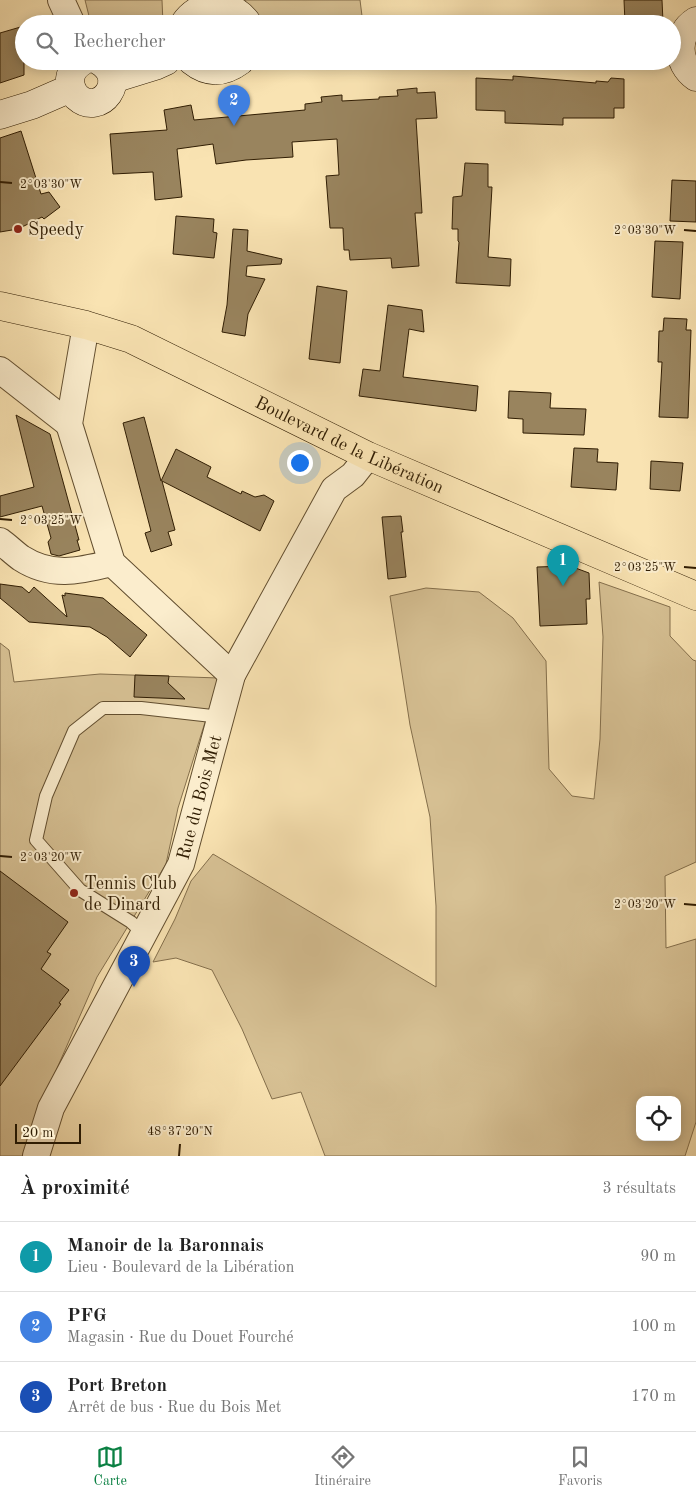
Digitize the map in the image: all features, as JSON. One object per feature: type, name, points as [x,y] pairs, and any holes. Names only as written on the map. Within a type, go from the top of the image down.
[{"type":"main road","points":[[187,13],[210,2],[222,2],[240,11]]},
{"type":"main road","points":[[681,39],[686,31],[696,22]]},
{"type":"main road","points":[[681,59],[686,68],[696,76]]},
{"type":"main road","points":[[73,70],[71,74],[71,88],[80,100],[87,102],[95,102],[108,95],[112,87],[106,70]]},
{"type":"main road","points":[[0,115],[32,105],[71,88]]},
{"type":"main road","name":"Boulevard de la Libération","points":[[0,306],[86,325],[131,339],[356,450],[696,596]]},
{"type":"street","points":[[61,0],[68,15]]},
{"type":"street","points":[[86,325],[69,424],[112,563],[232,675]]},
{"type":"street","points":[[0,370],[69,424]]},
{"type":"street","name":"Rue du Bois Met","points":[[36,1156],[51,1108],[181,864],[232,675],[334,489],[353,475],[356,450]]},
{"type":"street","points":[[0,540],[21,558],[49,571],[77,571],[112,563]]},
{"type":"lane","points":[[144,934],[131,922],[80,890],[36,840],[46,796],[74,731],[103,708],[142,708],[221,717]]},
{"type":"shaded area","points":[[85,0],[162,0],[163,15],[89,15]]},
{"type":"shaded area","points":[[245,0],[360,0],[362,15],[252,15]]},
{"type":"shaded area","points":[[599,582],[670,607],[670,636],[696,661],[696,862],[665,876],[666,948],[696,939],[696,1122],[685,1156],[325,1156],[301,1092],[272,1099],[242,1029],[212,970],[176,958],[153,962],[175,919],[191,881],[213,854],[436,987],[436,906],[430,817],[410,725],[390,596],[426,588],[479,592],[513,618],[546,661],[549,769],[572,796],[594,799],[600,739],[603,637]]},
{"type":"shaded area","name":"Tennis Club de Dinard","points":[[0,643],[9,650],[14,682],[100,674],[219,678],[178,808],[166,864],[97,977],[44,1098],[39,1156],[0,1156]]},
{"type":"building","points":[[624,0],[662,0],[663,15],[625,15]]},
{"type":"building","points":[[15,29],[15,70],[24,70],[24,75],[0,83],[0,33]]},
{"type":"building","points":[[513,76],[596,83],[596,81],[608,82],[611,78],[624,79],[624,108],[614,108],[614,118],[563,118],[563,125],[505,123],[505,111],[476,110],[476,78],[513,80]]},
{"type":"building","points":[[417,88],[417,93],[435,92],[437,118],[416,119],[422,213],[415,213],[419,266],[392,268],[391,258],[350,260],[349,250],[344,250],[343,228],[330,228],[326,176],[339,175],[337,139],[292,142],[293,157],[216,164],[213,144],[177,149],[182,197],[155,200],[153,172],[113,174],[110,134],[167,130],[164,110],[191,105],[194,120],[305,110],[305,104],[322,102],[321,97],[342,95],[342,101],[379,99],[379,97],[398,96],[397,90]]},
{"type":"building","points":[[21,131],[41,194],[49,192],[60,207],[44,219],[42,217],[18,229],[0,232],[0,138]]},
{"type":"building","points":[[465,163],[488,164],[488,187],[492,187],[488,257],[511,259],[510,286],[456,283],[459,242],[458,229],[452,229],[453,197],[462,196]]},
{"type":"building","points":[[672,180],[696,181],[696,222],[670,221]]},
{"type":"building","points":[[176,216],[214,219],[213,232],[217,233],[214,258],[173,254]]},
{"type":"building","points":[[233,229],[248,230],[247,251],[282,259],[281,264],[247,266],[246,276],[265,279],[248,314],[245,336],[222,332],[227,305]]},
{"type":"building","points":[[655,241],[683,242],[680,299],[652,297]]},
{"type":"building","points":[[317,286],[347,291],[340,363],[309,359]]},
{"type":"building","points":[[388,305],[422,310],[424,332],[409,329],[403,377],[478,386],[476,411],[359,396],[363,369],[380,371]]},
{"type":"building","points":[[664,318],[687,319],[686,330],[691,330],[688,418],[659,417],[662,362],[658,362],[659,331],[663,331]]},
{"type":"building","points":[[509,391],[551,393],[550,408],[586,409],[584,435],[523,433],[523,419],[508,418]]},
{"type":"building","points":[[16,415],[50,434],[79,540],[77,540],[80,550],[59,556],[51,554],[48,542],[51,538],[42,506],[0,517],[0,496],[34,487]]},
{"type":"building","points":[[144,417],[161,481],[176,449],[211,467],[207,477],[241,494],[242,491],[255,497],[264,495],[274,501],[260,531],[162,481],[175,530],[168,532],[172,545],[151,552],[145,533],[151,531],[123,423]]},
{"type":"building","points":[[574,448],[598,449],[597,462],[618,463],[616,490],[571,487]]},
{"type":"building","points":[[651,461],[683,463],[680,491],[650,489]]},
{"type":"building","points":[[401,516],[406,577],[388,579],[382,517]]},
{"type":"building","points":[[570,566],[589,573],[590,599],[586,599],[587,624],[540,626],[537,567]]},
{"type":"building","points":[[0,584],[22,587],[29,593],[34,587],[67,617],[62,595],[65,596],[65,593],[103,598],[147,635],[130,657],[107,637],[90,627],[29,622],[0,598]]},
{"type":"building","points":[[135,675],[169,676],[168,683],[185,699],[134,697]]},
{"type":"building","points":[[0,871],[68,922],[47,952],[51,954],[41,969],[69,990],[59,1003],[61,1004],[0,1086]]},
{"type":"place","name":"PFG","points":[[234,126]]},
{"type":"place","name":"Speedy","points":[[18,229]]},
{"type":"place","name":"Manoir de la Baronnais","points":[[563,586]]},
{"type":"place","name":"Tennis Club de Dinard","points":[[74,893]]},
{"type":"place","name":"Port Breton","points":[[134,987]]}]
